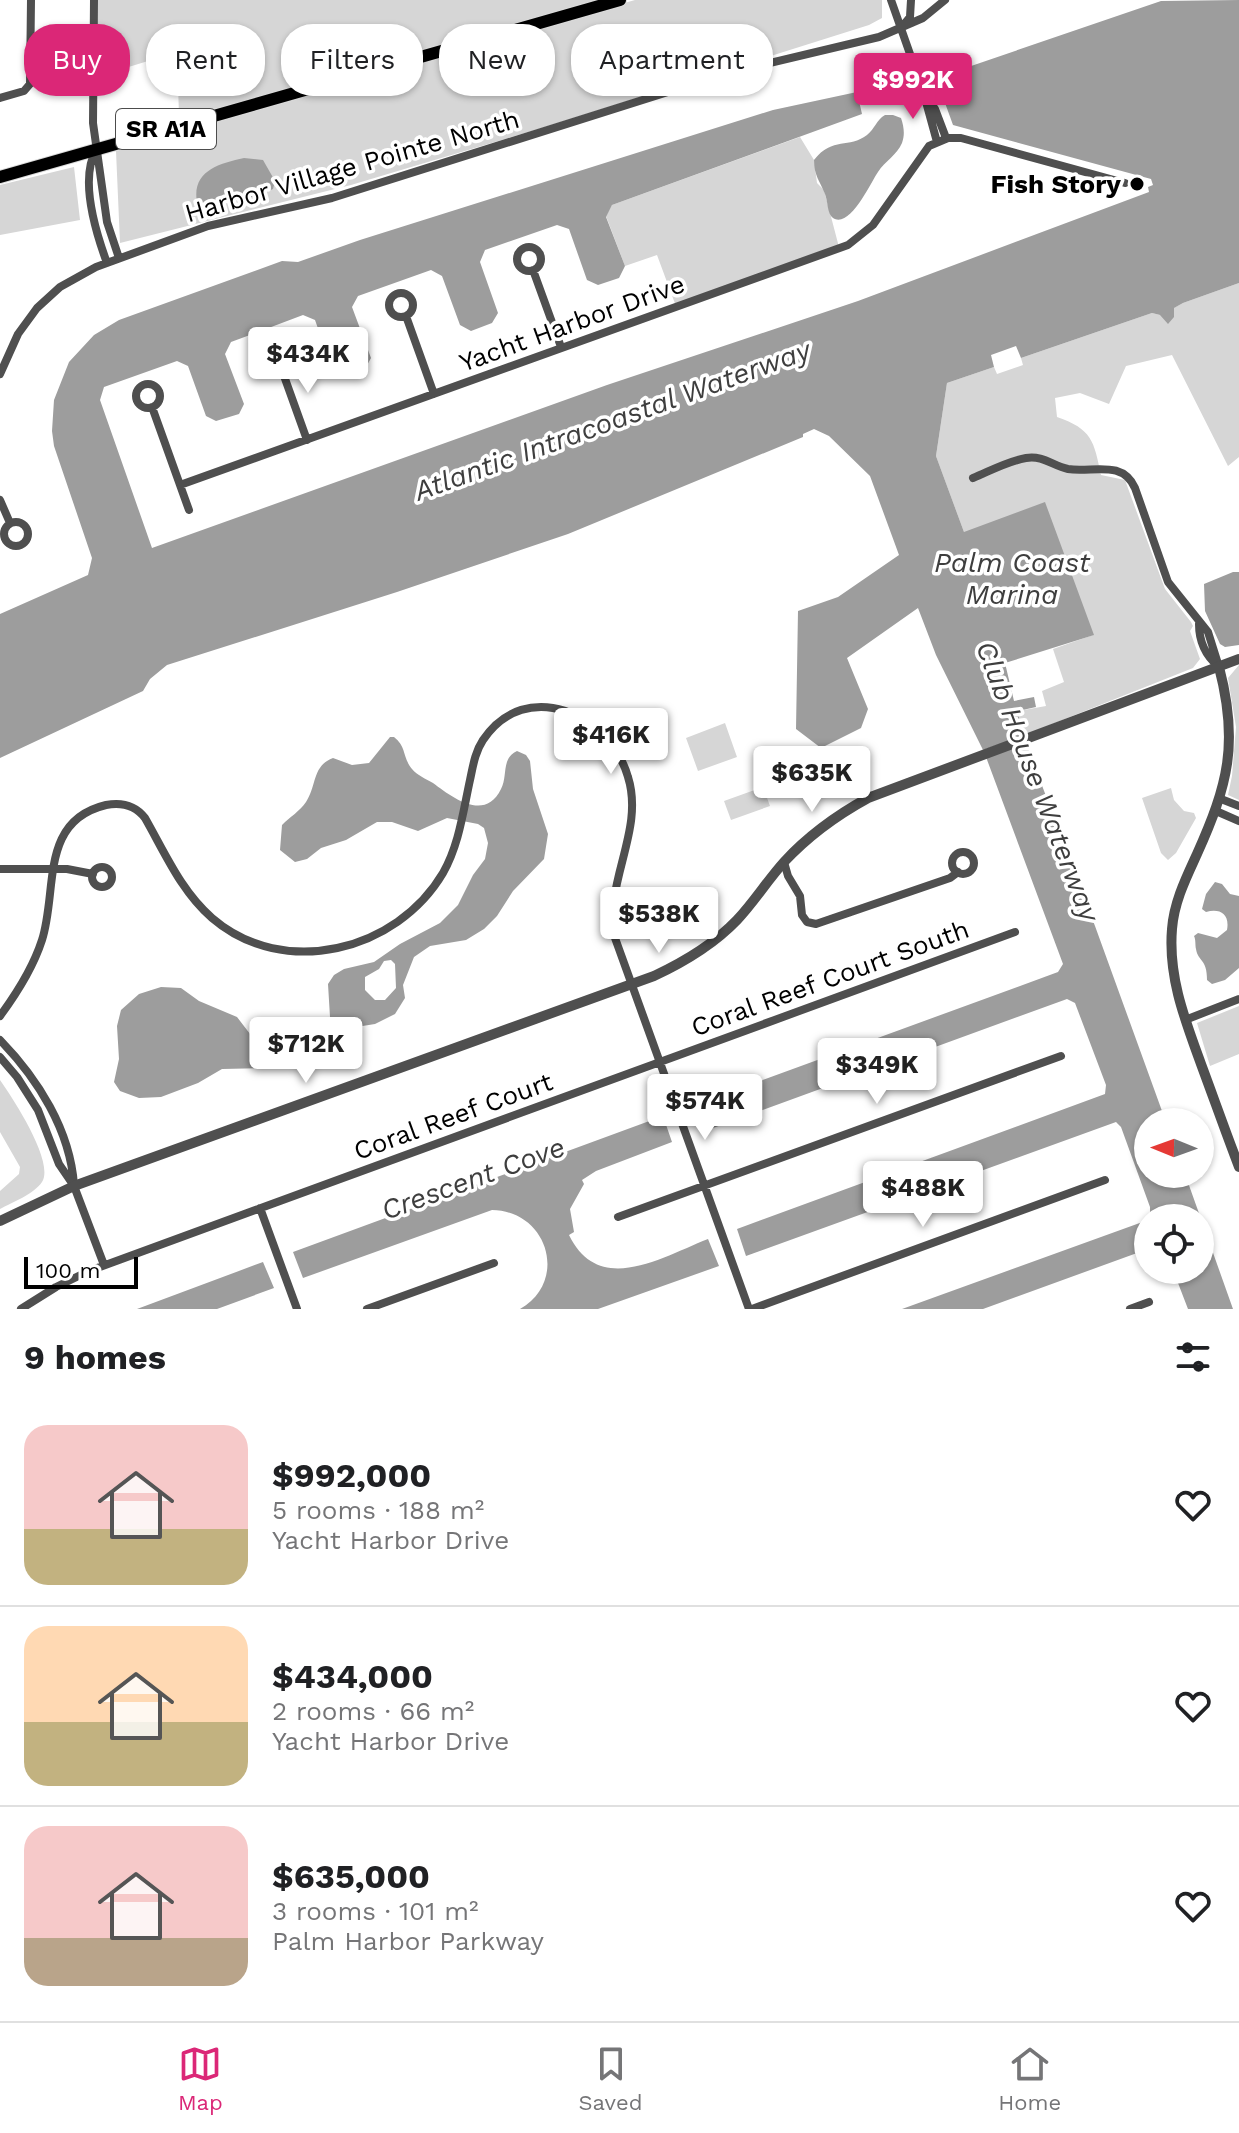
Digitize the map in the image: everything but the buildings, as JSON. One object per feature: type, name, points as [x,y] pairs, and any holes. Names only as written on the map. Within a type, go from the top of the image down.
[{"type":"main road","name":"SR A1A","points":[[0,177],[620,0]]},
{"type":"street","points":[[0,98],[21,93],[29,87],[31,0]]},
{"type":"street","points":[[94,0],[93,123],[107,222],[119,258]]},
{"type":"street","points":[[901,29],[910,17],[911,0]]},
{"type":"street","name":"Harbor Village Pointe North","points":[[0,374],[12,345],[37,308],[68,282],[119,258],[217,223],[332,198],[728,73],[871,39],[927,16],[945,0]]},
{"type":"street","points":[[895,3],[923,91],[935,109],[941,140],[961,138],[1125,183]]},
{"type":"street","name":"Yacht Harbor Drive","points":[[180,485],[852,243],[873,225],[928,147],[941,140]]},
{"type":"street","points":[[96,150],[89,166],[90,193],[96,232],[107,263]]},
{"type":"street","points":[[533,270],[561,347]]},
{"type":"street","points":[[406,316],[434,394]]},
{"type":"street","points":[[279,362],[307,440]]},
{"type":"street","points":[[152,407],[189,510]]},
{"type":"street","points":[[973,478],[1034,458],[1073,470],[1107,468],[1129,478],[1168,582],[1208,632],[1227,698],[1232,731],[1229,769],[1221,799],[1186,878],[1173,921],[1172,968],[1185,1020],[1239,1167]]},
{"type":"street","points":[[0,500],[10,523]]},
{"type":"street","points":[[0,1221],[74,1186],[631,985],[679,964],[724,932],[784,862],[833,819],[868,798],[1239,659]]},
{"type":"street","points":[[0,1016],[25,978],[41,942],[60,839],[74,821],[105,806],[129,805],[145,818],[186,891],[215,921],[261,945],[306,952],[356,944],[375,936],[417,908],[437,883],[450,860],[458,836],[476,756],[484,739],[503,720],[521,711],[540,707],[565,710],[587,720],[607,738],[624,764],[632,796],[630,831],[612,913],[616,944],[751,1309],[1105,1180]]},
{"type":"street","points":[[1221,799],[1239,806]]},
{"type":"street","points":[[1216,811],[1239,821]]},
{"type":"street","points":[[784,862],[800,896],[804,918],[816,924],[950,878],[958,872]]},
{"type":"street","points":[[0,869],[72,869],[93,874]]},
{"type":"street","name":"Coral Reef Court South","points":[[659,1062],[1015,932]]},
{"type":"street","points":[[1185,1020],[1239,999]]},
{"type":"street","points":[[0,1040],[39,1087],[73,1161],[74,1186]]},
{"type":"street","points":[[618,1217],[1061,1056]]},
{"type":"street","points":[[0,1057],[29,1094],[59,1164],[74,1186],[104,1265]]},
{"type":"street","name":"Coral Reef Court","points":[[21,1309],[67,1281],[104,1265],[659,1062]]},
{"type":"street","points":[[50,1140],[63,1135]]},
{"type":"street","points":[[260,1208],[297,1309]]},
{"type":"street","points":[[367,1309],[494,1263]]},
{"type":"street","points":[[1130,1309],[1149,1302]]},
{"type":"shaded area","points":[[98,0],[606,0],[521,24],[439,24],[439,47],[423,52],[423,24],[281,24],[281,91],[265,96],[265,24],[146,24],[146,62],[130,67],[130,24],[97,24]]},
{"type":"shaded area","points":[[635,0],[882,0],[882,18],[869,25],[773,55],[773,24],[571,24],[571,96],[643,96],[351,185],[120,243],[116,151],[295,96],[423,96],[423,60],[439,55],[439,96],[555,96],[555,24],[550,24]]},
{"type":"shaded area","points":[[178,96],[265,96],[233,105],[179,116]]},
{"type":"shaded area","points":[[800,137],[814,160],[817,183],[824,190],[840,251],[677,309],[657,255],[625,266],[606,216],[612,205]]},
{"type":"shaded area","points":[[74,167],[80,220],[0,235],[0,185]]},
{"type":"shaded area","points":[[1239,283],[1239,457],[1228,466],[1172,355],[1126,366],[1109,404],[1080,393],[1055,398],[1057,417],[1078,426],[1090,438],[1101,475],[1125,480],[1165,589],[1193,626],[1190,631],[1200,659],[1193,668],[1022,736],[1018,711],[1046,706],[1042,691],[1064,682],[1053,649],[1093,635],[964,532],[936,456],[947,383],[994,367],[997,374],[1023,365],[1021,358],[1152,313],[1160,315],[1183,303]]},
{"type":"shaded area","points":[[1239,665],[1239,800],[1228,795],[1236,727],[1228,678]]},
{"type":"shaded area","points":[[725,723],[737,757],[698,771],[686,738]]},
{"type":"shaded area","points":[[763,787],[770,806],[731,820],[724,801]]},
{"type":"shaded area","points":[[1171,788],[1174,800],[1184,811],[1194,813],[1196,818],[1176,853],[1168,860],[1161,853],[1142,798]]},
{"type":"shaded area","points":[[1239,1006],[1239,1054],[1210,1066],[1197,1023]]},
{"type":"shaded area","points":[[0,1080],[38,1145],[44,1173],[42,1182],[34,1190],[0,1209],[0,1191],[19,1174],[20,1167],[0,1132]]},
{"type":"water","points":[[1239,0],[1239,283],[1174,308],[1174,317],[1168,324],[1160,315],[1152,313],[1021,358],[1016,346],[991,355],[994,367],[947,383],[936,456],[964,532],[1045,502],[1094,635],[1005,663],[1014,701],[1034,697],[1036,707],[1018,711],[1022,736],[983,750],[936,655],[918,608],[847,658],[868,709],[861,728],[821,748],[796,729],[798,611],[838,597],[899,555],[870,476],[829,436],[814,429],[803,434],[803,437],[568,534],[167,665],[150,679],[143,691],[0,758],[0,614],[88,575],[92,558],[54,446],[52,431],[54,400],[69,362],[94,335],[119,320],[282,261],[298,262],[773,110],[857,92],[862,114],[612,205],[606,217],[625,266],[619,278],[598,285],[587,280],[569,229],[557,225],[485,250],[480,262],[498,313],[492,323],[471,331],[460,325],[442,276],[431,270],[358,296],[352,307],[371,358],[365,369],[344,376],[333,371],[315,320],[303,315],[231,342],[225,354],[244,404],[239,414],[216,421],[206,416],[188,366],[177,361],[104,387],[100,400],[152,548],[607,385],[858,301],[1149,192],[1148,187],[1153,185],[1151,179],[953,125],[936,78],[1161,1]]},
{"type":"water","points":[[885,115],[901,118],[904,131],[902,143],[878,172],[853,211],[840,220],[833,218],[816,174],[814,160],[834,145],[867,135]]},
{"type":"water","points":[[244,158],[263,160],[275,181],[273,189],[258,196],[198,207],[196,195],[201,178],[215,167]]},
{"type":"water","points":[[1239,572],[1239,645],[1225,647],[1220,644],[1205,611],[1204,584]]},
{"type":"water","points":[[390,737],[394,737],[416,773],[459,800],[478,806],[494,799],[501,789],[512,754],[517,751],[526,755],[548,834],[544,859],[513,891],[497,916],[484,929],[466,940],[430,946],[414,957],[403,985],[405,998],[395,1014],[375,1024],[350,1028],[284,1063],[261,1068],[222,1069],[198,1083],[161,1097],[139,1098],[120,1091],[114,1082],[119,1059],[117,1026],[121,1010],[139,994],[161,987],[181,988],[199,1001],[237,1017],[263,1051],[284,1049],[322,1031],[330,1017],[328,984],[334,975],[344,969],[374,962],[440,923],[458,905],[485,859],[488,843],[484,828],[478,824],[447,818],[418,831],[392,822],[377,822],[346,840],[321,848],[307,859],[295,862],[280,850],[282,825],[306,802],[318,771],[326,761],[333,758],[352,765],[369,763]],"holes":[[[391,960],[395,964],[396,988],[385,1000],[375,1000],[365,990],[365,977],[379,969],[384,961]]]},
{"type":"water","name":"Club House Waterway","points":[[1026,743],[1161,1108],[1134,1108],[1134,1163],[1121,1127],[1116,1122],[746,1256],[737,1229],[1105,1094],[1106,1085],[1075,1003],[1067,999],[702,1132],[692,1106],[1058,972],[1063,964],[986,757]]},
{"type":"water","points":[[1215,882],[1222,884],[1230,894],[1239,896],[1239,968],[1225,980],[1212,984],[1207,980],[1206,968],[1197,953],[1194,936],[1198,933],[1217,938],[1227,930],[1227,920],[1223,914],[1202,909],[1206,894]]},
{"type":"water","points":[[663,1116],[672,1142],[596,1171],[582,1180],[584,1184],[570,1209],[574,1232],[569,1235],[582,1254],[597,1264],[614,1268],[652,1262],[708,1239],[719,1266],[598,1309],[520,1309],[535,1297],[544,1282],[547,1266],[545,1249],[538,1234],[527,1222],[511,1213],[492,1210],[303,1278],[293,1252]]},
{"type":"water","points":[[1143,1188],[1190,1188],[1196,1204],[1149,1204]]},
{"type":"water","points":[[1134,1225],[1134,1254],[983,1309],[902,1309]]},
{"type":"water","points":[[1214,1256],[1233,1309],[1188,1309],[1178,1284],[1214,1284]]},
{"type":"water","points":[[263,1262],[274,1288],[217,1309],[137,1309]]},
{"type":"place","name":"Fish Story","points":[[1137,184]]},
{"type":"water label","name":"Atlantic Intracoastal Waterway","points":[[612,420]]},
{"type":"water label","name":"Palm Coast Marina","points":[[1012,578]]},
{"type":"water label","name":"Crescent Cove","points":[[473,1178]]}]
